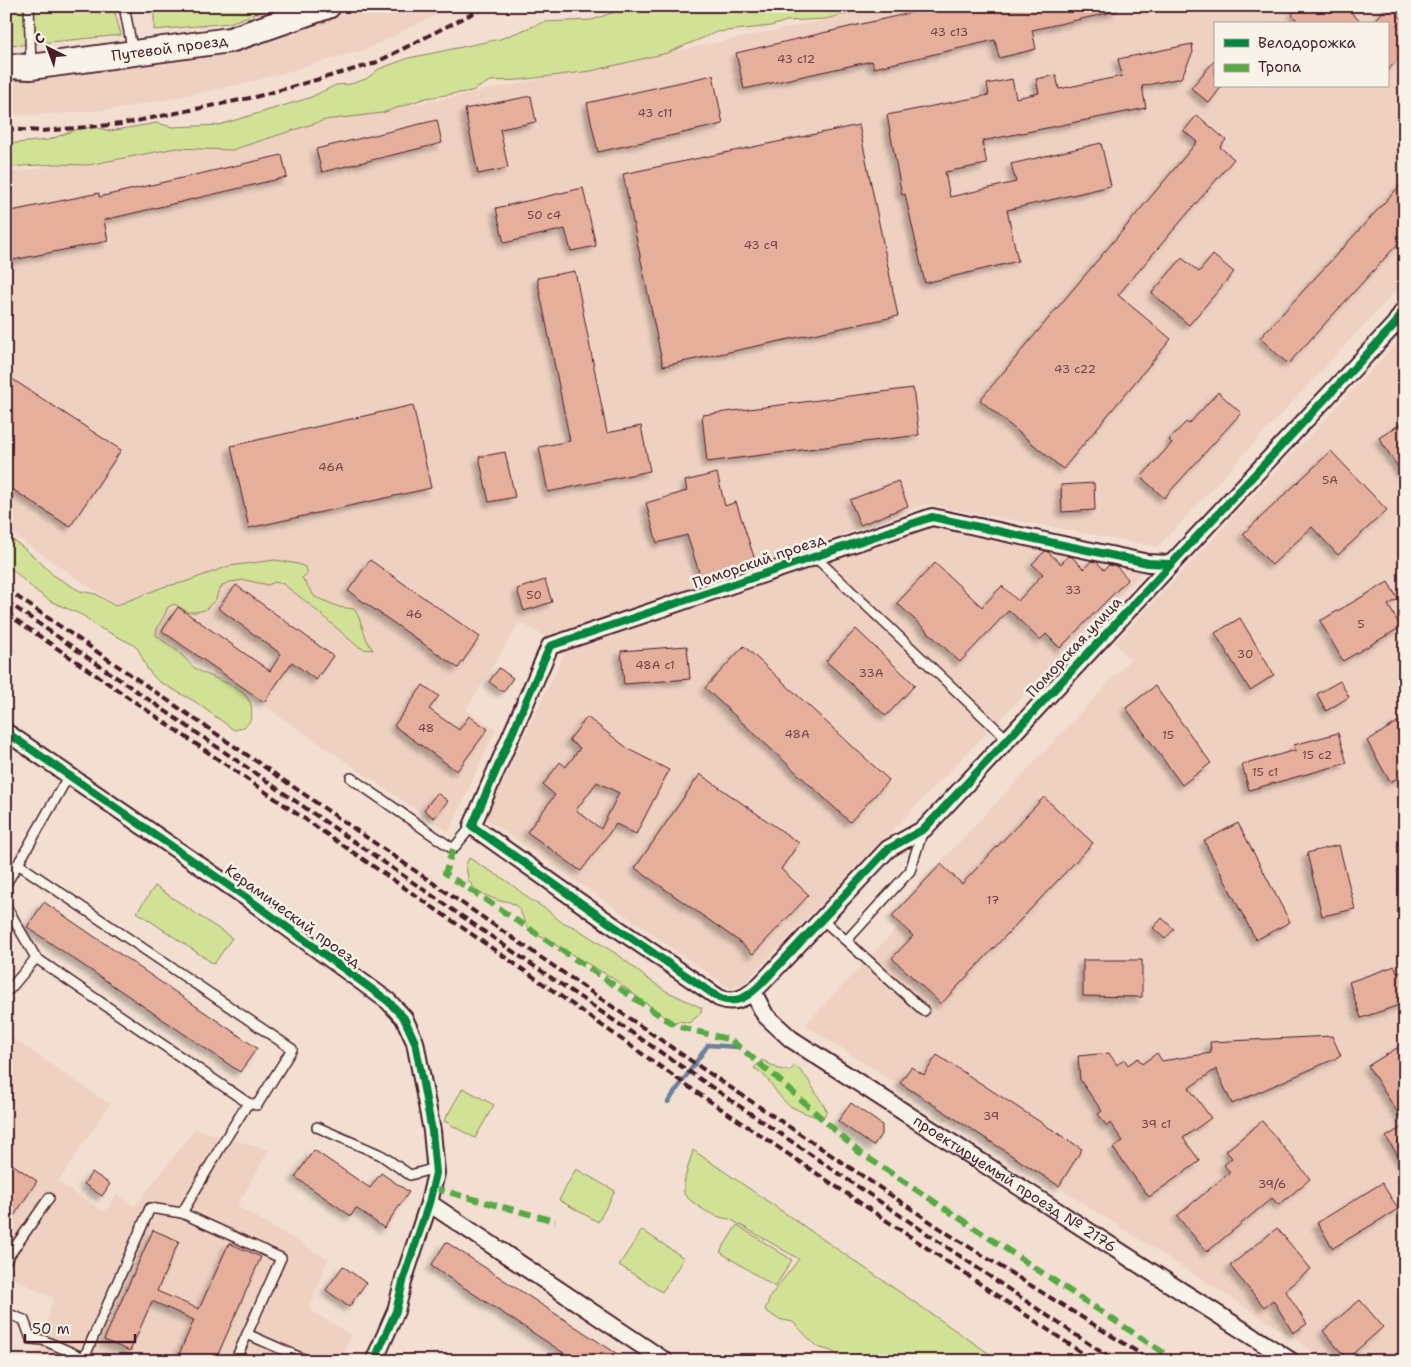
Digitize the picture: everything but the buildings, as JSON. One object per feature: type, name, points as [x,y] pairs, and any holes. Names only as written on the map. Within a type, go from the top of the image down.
[{"type":"street","name":"Путевой проезд","points":[[6,66],[31,67],[230,40],[328,6]]},
{"type":"street","name":"Поморская улица","points":[[753,992],[888,849],[924,829],[1395,324],[1405,308]]},
{"type":"street","name":"Поморский проезд","points":[[472,826],[550,646],[932,517],[1148,563],[1170,564]]},
{"type":"street","name":"Керамический проезд","points":[[6,732],[247,898],[388,1001],[404,1018],[415,1042],[432,1131],[436,1173],[429,1203],[404,1278],[396,1311],[374,1361]]},
{"type":"street","points":[[472,826],[719,998],[726,1001],[740,1000],[753,992]]},
{"type":"street","name":"проектируемый проезд № 2176","points":[[753,992],[766,1015],[791,1039],[1125,1256],[1291,1361]]},
{"type":"street","points":[[429,1203],[665,1361]]},
{"type":"lane","points":[[29,6],[31,67]]},
{"type":"lane","points":[[124,6],[133,53]]},
{"type":"lane","points":[[814,556],[1007,739]]},
{"type":"lane","points":[[6,884],[69,775]]},
{"type":"lane","points":[[351,778],[453,849],[472,826]]},
{"type":"lane","points":[[846,940],[910,871],[924,829]]},
{"type":"lane","points":[[6,906],[36,958],[248,1104],[257,1105],[292,1049],[18,864]]},
{"type":"lane","points":[[822,919],[924,1011]]},
{"type":"lane","points":[[6,986],[10,989],[36,958]]},
{"type":"lane","points":[[182,1213],[248,1104]]},
{"type":"lane","points":[[317,1127],[381,1155],[410,1175],[436,1168]]},
{"type":"lane","points":[[6,1260],[49,1198]]},
{"type":"lane","points":[[6,1313],[24,1320],[31,1339],[42,1340],[87,1359],[150,1208],[182,1213],[281,1258],[235,1361]]},
{"type":"lane","points":[[247,1334],[308,1361]]},
{"type":"shaded area","points":[[352,6],[454,6],[367,49],[251,82],[119,109],[40,115],[6,114],[6,76],[232,47]]},
{"type":"shaded area","points":[[893,6],[1405,6],[1405,281],[1158,547],[926,504],[699,587],[548,638],[520,622],[466,710],[496,729],[449,832],[6,530],[6,174],[444,99]]},
{"type":"shaded area","points":[[1405,334],[1405,1361],[1329,1361],[805,1025],[899,926],[889,917],[1130,660],[1115,643]]},
{"type":"shaded area","points":[[939,523],[1148,567],[745,982],[731,989],[485,818],[565,652]]},
{"type":"shaded area","points":[[6,1034],[110,1104],[58,1182],[104,1212],[117,1194],[135,1206],[195,1129],[269,1150],[237,1206],[328,1259],[309,1309],[351,1335],[341,1361],[35,1361],[40,1350],[53,1298],[6,1275]]},
{"type":"green space","points":[[6,6],[113,6],[121,35],[20,45],[6,44]]},
{"type":"green space","points":[[154,6],[278,6],[229,23],[154,30]]},
{"type":"green space","points":[[631,6],[882,6],[825,19],[786,21],[771,26],[717,32],[667,53],[591,71],[519,80],[490,81],[472,91],[426,98],[382,113],[325,120],[232,150],[176,148],[88,165],[57,164],[6,167],[6,144],[48,140],[78,129],[95,127],[110,131],[157,123],[172,127],[219,125],[309,98],[336,85],[351,84],[366,79],[379,69],[409,58],[500,39],[544,22],[592,20]]},
{"type":"green space","points":[[6,537],[16,542],[53,575],[80,591],[96,594],[115,606],[163,587],[185,582],[229,566],[275,560],[298,564],[305,567],[308,573],[302,578],[315,597],[339,607],[354,609],[373,650],[357,646],[308,603],[283,584],[275,582],[268,585],[245,580],[230,582],[223,585],[216,599],[205,610],[188,612],[174,604],[167,608],[157,628],[156,635],[181,654],[195,668],[234,687],[248,699],[251,707],[249,723],[234,730],[194,701],[158,681],[148,670],[138,649],[132,644],[96,626],[84,616],[50,601],[36,591],[6,564]]},
{"type":"green space","points":[[469,858],[507,881],[560,921],[576,928],[621,957],[666,991],[702,1008],[700,1014],[689,1023],[679,1021],[672,1023],[611,977],[529,930],[519,909],[514,904],[499,901],[478,892],[468,880],[466,865]]},
{"type":"green space","points":[[155,886],[232,938],[214,964],[137,912]]},
{"type":"green space","points":[[762,1060],[779,1069],[790,1071],[795,1065],[807,1078],[827,1111],[822,1119],[796,1109],[783,1100],[766,1078],[754,1068]]},
{"type":"green space","points":[[463,1088],[494,1105],[475,1138],[444,1121]]},
{"type":"green space","points":[[693,1150],[1000,1361],[845,1361],[832,1351],[817,1347],[793,1322],[778,1319],[765,1310],[771,1295],[799,1259],[730,1219],[705,1211],[684,1194],[685,1177]]},
{"type":"green space","points":[[576,1169],[615,1191],[598,1222],[559,1200]]},
{"type":"green space","points":[[737,1225],[792,1260],[775,1287],[720,1252]]},
{"type":"green space","points":[[642,1230],[684,1258],[662,1292],[619,1265]]},
{"type":"waterway","points":[[668,1102],[708,1045],[738,1047]]},
{"type":"railway","points":[[6,129],[41,131],[122,124],[255,97],[373,64],[487,6]]},
{"type":"railway","points":[[6,589],[703,1069],[950,1235],[1152,1361]]},
{"type":"railway","points":[[6,601],[534,966],[1114,1361]]},
{"type":"railway","points":[[6,613],[528,973],[689,1087],[1094,1361]]},
{"type":"marked path","points":[[453,849],[445,873],[676,1026],[731,1040],[778,1079],[859,1152],[1176,1361]]},
{"type":"marked path","points":[[433,1188],[555,1221]]},
{"type":"cycle path","points":[[1170,564],[1148,563],[932,517],[550,646],[472,826],[719,998],[725,1000],[742,998],[762,983],[888,849],[924,829],[1395,324],[1405,308]]},
{"type":"cycle path","points":[[6,732],[247,898],[388,1001],[404,1018],[415,1042],[432,1131],[436,1173],[429,1203],[404,1278],[396,1311],[374,1361]]}]
